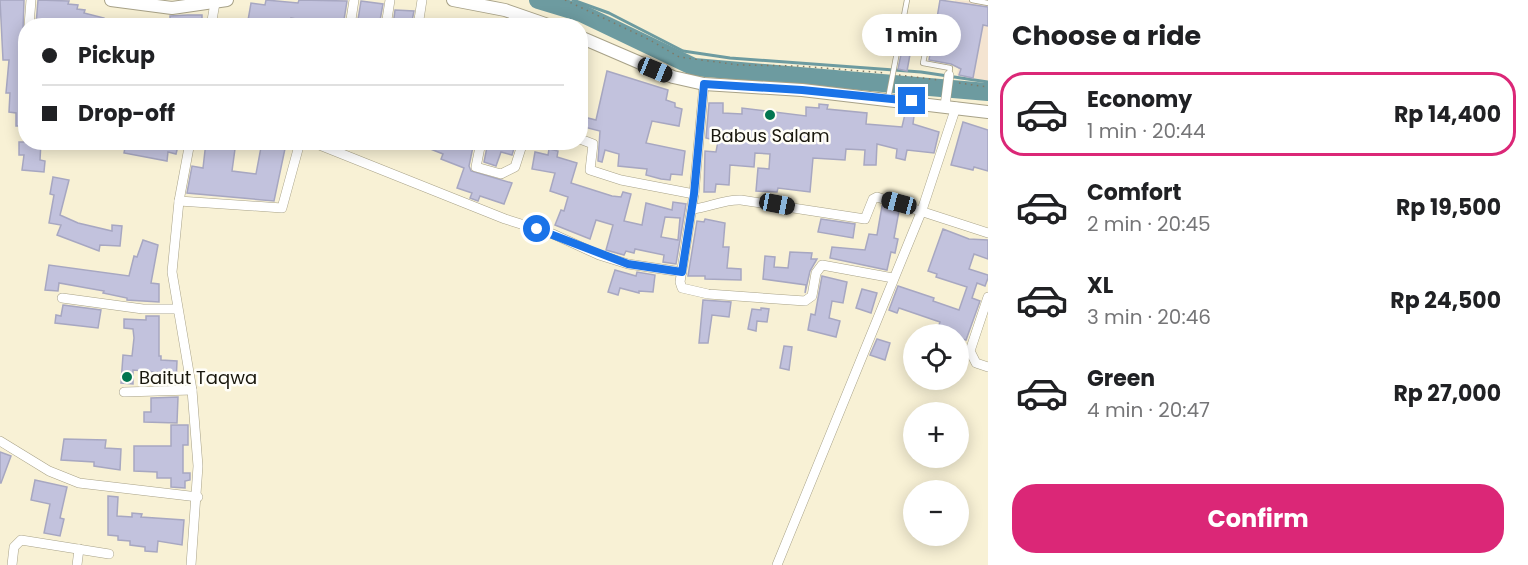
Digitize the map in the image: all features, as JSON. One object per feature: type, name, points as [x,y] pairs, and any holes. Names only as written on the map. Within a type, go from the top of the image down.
[{"type":"street","points":[[30,18],[31,0]]},
{"type":"street","points":[[111,0],[164,8],[221,2],[215,18]]},
{"type":"street","points":[[351,18],[354,0]]},
{"type":"street","points":[[387,18],[390,0]]},
{"type":"street","points":[[419,18],[422,0]]},
{"type":"street","points":[[453,0],[505,10],[528,18]]},
{"type":"street","points":[[588,40],[673,77],[704,84],[888,94],[949,103],[988,112]]},
{"type":"street","points":[[777,565],[922,210],[949,103],[948,79]]},
{"type":"street","points":[[704,84],[694,194],[680,282],[682,288],[687,291],[805,301],[812,296],[816,273],[822,265],[893,278]]},
{"type":"street","points":[[588,142],[593,144],[590,170],[621,180],[694,194]]},
{"type":"street","points":[[189,150],[179,201],[172,272],[192,390],[198,497],[191,565]]},
{"type":"street","points":[[179,201],[281,209],[298,150]]},
{"type":"street","points":[[332,150],[505,219],[554,234],[599,255],[628,264],[682,272]]},
{"type":"street","points":[[479,150],[476,167],[501,174],[515,167],[520,150]]},
{"type":"street","points":[[692,209],[713,206],[730,199],[865,219],[873,199],[877,197],[988,233]]},
{"type":"street","points":[[988,297],[970,351],[976,363],[988,367]]},
{"type":"street","points":[[62,298],[144,309],[177,309]]},
{"type":"street","points":[[124,392],[192,390]]},
{"type":"street","points":[[0,441],[49,471],[79,483],[198,497]]},
{"type":"street","points":[[12,565],[14,547],[21,540],[109,555]]},
{"type":"street","points":[[77,565],[79,549]]},
{"type":"lane","points":[[888,94],[908,0]]},
{"type":"lane","points":[[972,0],[988,3]]},
{"type":"lane","points":[[927,44],[923,63],[950,68],[948,79]]},
{"type":"path","points":[[565,0],[650,40],[680,57],[739,65],[892,72]]},
{"type":"shaded area","points":[[955,0],[988,3],[988,81],[957,75],[964,32],[953,29]]},
{"type":"building","points":[[0,0],[24,0],[23,18],[18,18],[18,126],[16,126],[16,113],[9,112],[10,93],[6,93],[9,60],[3,60]]},
{"type":"building","points":[[38,0],[69,1],[68,4],[78,5],[77,9],[85,10],[84,13],[104,18],[37,18]]},
{"type":"building","points":[[266,0],[298,3],[299,0],[347,1],[344,18],[248,18],[251,3],[265,5]]},
{"type":"building","points":[[940,0],[988,7],[988,26],[983,25],[973,78],[959,75],[961,69],[951,64],[929,60],[932,42],[913,38],[907,71],[898,69],[907,25],[935,30]]},
{"type":"building","points":[[361,1],[383,4],[380,18],[358,18]]},
{"type":"building","points":[[395,10],[414,11],[413,18],[394,18]]},
{"type":"building","points":[[202,15],[202,18],[170,18],[170,16]]},
{"type":"building","points":[[607,71],[668,90],[666,100],[682,109],[679,126],[652,121],[646,143],[685,151],[682,175],[671,174],[670,180],[661,179],[646,175],[647,169],[618,166],[619,154],[605,150],[602,162],[598,161],[600,131],[588,128],[588,118],[596,120]]},
{"type":"building","points":[[709,103],[723,103],[723,113],[742,114],[742,108],[806,116],[806,107],[819,108],[819,104],[828,105],[827,109],[867,113],[866,124],[902,127],[905,114],[914,116],[913,124],[939,132],[934,153],[907,150],[905,160],[896,158],[897,149],[877,144],[876,165],[864,165],[865,150],[846,149],[845,160],[813,158],[810,192],[778,188],[777,192],[756,191],[758,168],[769,169],[770,154],[755,153],[754,167],[730,165],[729,185],[716,184],[715,192],[704,192],[705,151],[716,152],[718,141],[706,138]]},
{"type":"building","points":[[963,122],[988,130],[988,171],[951,165]]},
{"type":"building","points":[[19,150],[41,150],[40,160],[45,161],[44,172],[22,170],[24,155],[19,155]]},
{"type":"building","points":[[125,150],[177,150],[176,154],[168,152],[167,161],[124,153]]},
{"type":"building","points":[[205,150],[235,150],[232,171],[256,174],[260,150],[285,150],[274,201],[187,193],[192,166],[203,168]]},
{"type":"building","points":[[433,150],[472,150],[469,166],[471,171],[512,183],[504,204],[480,196],[478,201],[470,198],[472,193],[457,188],[464,168],[441,159],[443,154]]},
{"type":"building","points":[[486,150],[514,150],[512,155],[501,152],[496,166],[484,162]]},
{"type":"building","points":[[549,150],[558,151],[557,157],[577,163],[571,183],[612,196],[621,197],[623,192],[631,194],[624,221],[642,225],[646,203],[672,210],[673,202],[686,204],[676,264],[663,262],[664,255],[635,249],[634,253],[626,251],[624,255],[606,250],[613,225],[596,220],[590,239],[555,225],[561,210],[564,211],[568,197],[550,191],[555,173],[532,169],[535,152],[548,155]],"holes":[[[665,217],[680,218],[678,240],[661,237]]]},
{"type":"building","points":[[53,177],[69,180],[60,215],[78,223],[112,231],[112,225],[122,226],[120,246],[100,245],[99,251],[57,235],[61,225],[49,223],[54,195],[50,194]]},
{"type":"building","points":[[882,206],[899,211],[894,238],[898,239],[895,253],[891,252],[887,270],[830,258],[832,247],[865,250],[869,234],[877,235]]},
{"type":"building","points":[[705,219],[725,223],[723,247],[729,247],[727,268],[741,269],[741,280],[688,276],[697,221],[704,222]]},
{"type":"building","points":[[821,219],[855,224],[853,238],[818,232]]},
{"type":"building","points":[[943,229],[969,239],[988,240],[988,259],[974,254],[969,269],[988,275],[988,278],[985,286],[977,283],[972,298],[980,301],[969,332],[969,324],[939,324],[940,322],[899,308],[897,313],[889,310],[898,286],[934,298],[933,301],[959,310],[967,287],[936,277],[937,274],[928,271]]},
{"type":"building","points":[[143,240],[158,245],[151,283],[159,284],[159,302],[127,300],[127,298],[103,293],[104,291],[59,283],[58,291],[45,290],[49,265],[129,276],[134,256],[137,257]]},
{"type":"building","points":[[790,252],[812,253],[811,259],[817,259],[810,271],[805,293],[806,285],[763,279],[765,256],[775,257],[774,267],[788,268]]},
{"type":"building","points":[[615,270],[636,276],[637,272],[655,275],[653,292],[639,291],[639,293],[620,288],[618,295],[608,292]]},
{"type":"building","points":[[822,276],[847,282],[843,303],[832,301],[829,318],[840,321],[836,337],[808,330],[811,314],[815,315]]},
{"type":"building","points":[[862,289],[877,293],[871,313],[856,308]]},
{"type":"building","points":[[703,300],[731,302],[729,317],[712,315],[708,343],[699,343]]},
{"type":"building","points":[[63,305],[101,310],[98,328],[55,323],[56,315],[61,316]]},
{"type":"building","points":[[761,308],[769,309],[767,322],[757,321],[756,331],[748,329],[752,309],[761,310]]},
{"type":"building","points":[[146,316],[159,316],[159,356],[161,360],[177,361],[176,384],[166,384],[167,373],[133,370],[133,384],[121,383],[123,355],[132,356],[134,338],[133,329],[124,328],[124,319],[146,320]]},
{"type":"building","points":[[877,339],[890,343],[885,360],[870,355]]},
{"type":"building","points":[[784,346],[792,347],[789,370],[780,368]]},
{"type":"building","points":[[178,397],[177,423],[144,422],[144,412],[151,412],[151,398]]},
{"type":"building","points":[[171,425],[188,425],[188,445],[183,445],[183,473],[190,473],[190,480],[185,481],[185,488],[171,487],[171,478],[157,478],[157,472],[134,471],[134,446],[171,446]]},
{"type":"building","points":[[64,439],[106,440],[105,448],[121,449],[120,470],[94,466],[94,462],[61,460]]},
{"type":"building","points":[[0,452],[11,456],[1,483],[0,483]]},
{"type":"building","points":[[35,480],[67,487],[60,518],[64,519],[60,536],[44,533],[50,504],[31,500]]},
{"type":"building","points":[[108,496],[118,497],[117,516],[132,517],[132,513],[142,514],[141,517],[184,520],[182,545],[158,541],[157,552],[145,551],[145,547],[130,545],[130,541],[118,540],[118,536],[108,535]]},
{"type":"waterway","points":[[538,0],[581,13],[694,67],[988,92]]},
{"type":"waterway","points":[[573,0],[609,13],[683,51],[730,58],[921,72],[988,82]]},
{"type":"place","name":"Babus Salam","points":[[770,115]]},
{"type":"place","name":"Baitut Taqwa","points":[[127,377]]},
{"type":"route","points":[[537,229],[554,234],[599,255],[628,264],[682,272],[694,194],[704,84],[802,90],[912,101]]}]
